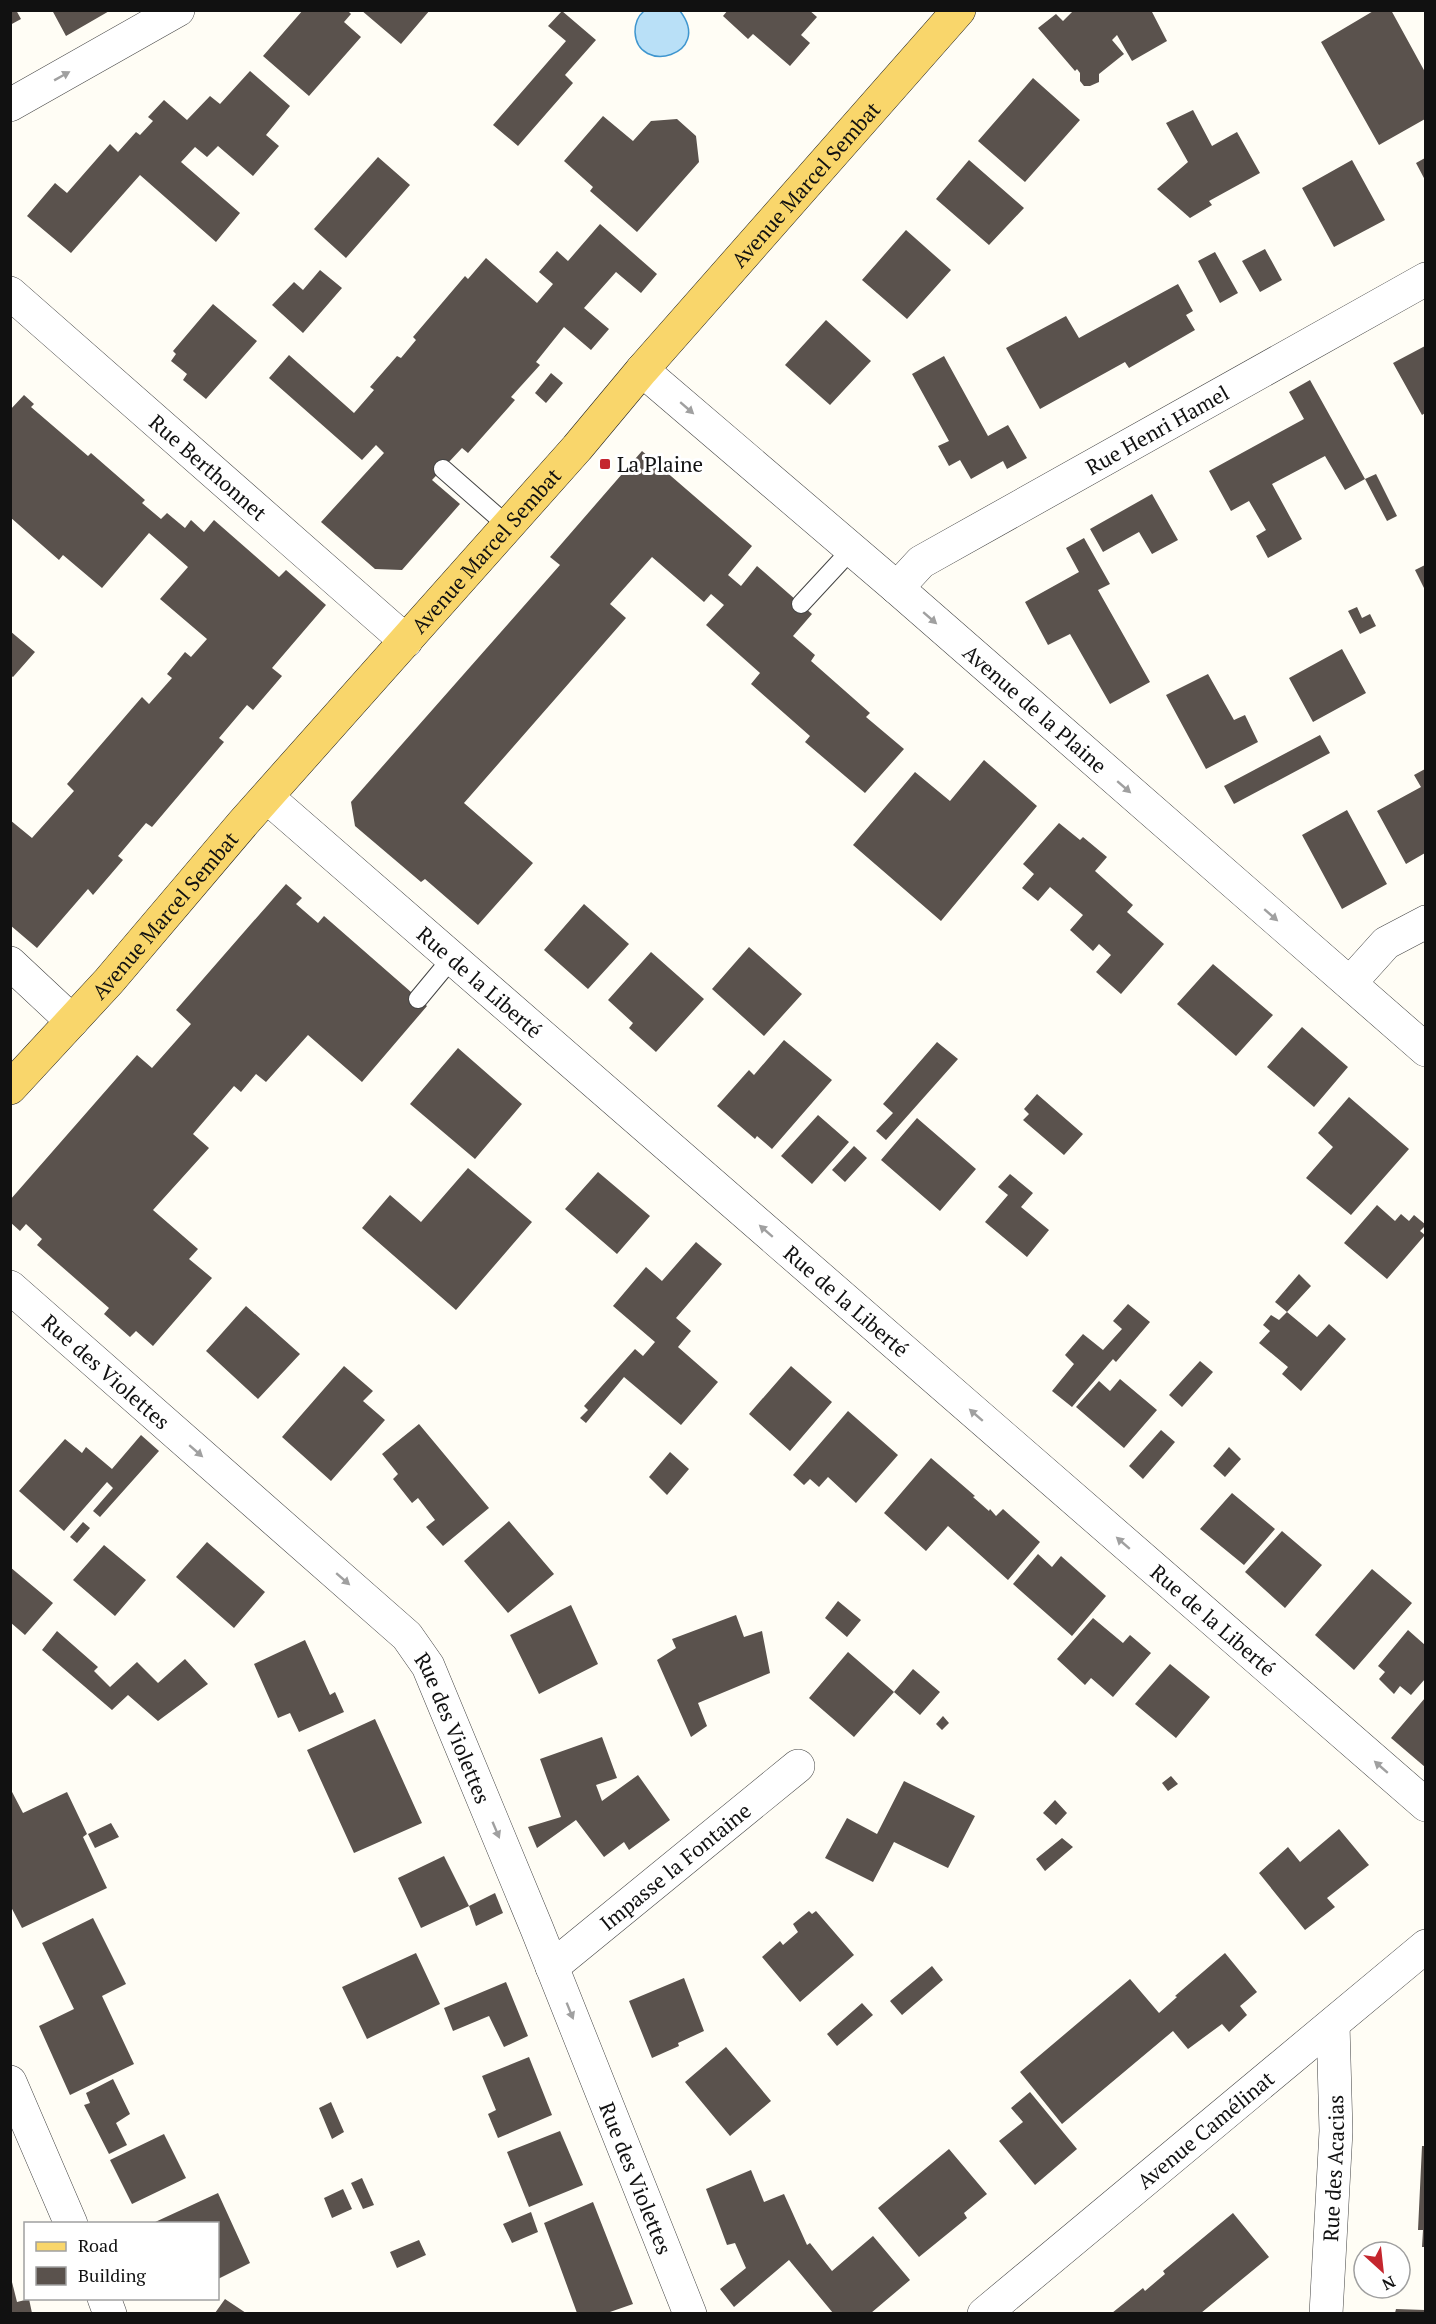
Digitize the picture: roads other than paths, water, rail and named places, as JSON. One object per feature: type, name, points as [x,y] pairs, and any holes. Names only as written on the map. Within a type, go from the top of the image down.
[{"type":"main road","name":"Avenue Marcel Sembat","points":[[10,1088],[72,1021],[267,797],[577,448],[642,370],[959,10]]},
{"type":"street","points":[[10,105],[178,10]]},
{"type":"street","name":"Rue Henri Hamel","points":[[897,588],[921,562],[1425,279]]},
{"type":"street","name":"Rue Berthonnet","points":[[10,293],[406,641]]},
{"type":"street","name":"Avenue de la Plaine","points":[[642,370],[897,588],[1425,1050]]},
{"type":"street","name":"Rue de la Liberté","points":[[267,797],[1425,1805]]},
{"type":"street","points":[[1350,983],[1386,943],[1425,922]]},
{"type":"street","points":[[10,963],[72,1021]]},
{"type":"street","name":"Rue des Violettes","points":[[10,1287],[407,1636],[428,1666],[552,1967],[690,2313]]},
{"type":"street","name":"Impasse la Fontaine","points":[[552,1967],[798,1766]]},
{"type":"street","name":"Avenue Camélinat","points":[[984,2313],[1425,1946]]},
{"type":"street","name":"Rue des Acacias","points":[[1326,2313],[1336,2131],[1333,2024]]},
{"type":"street","points":[[10,2082],[71,2222]]},
{"type":"lane","points":[[443,469],[508,526]]},
{"type":"lane","points":[[801,604],[851,550]]},
{"type":"lane","points":[[418,999],[452,958]]},
{"type":"water","points":[[644,11],[680,11],[688,26],[688,39],[681,49],[659,56],[648,53],[639,46],[635,32],[639,18]]},
{"type":"place","name":"La Plaine","points":[[605,464]]}]
